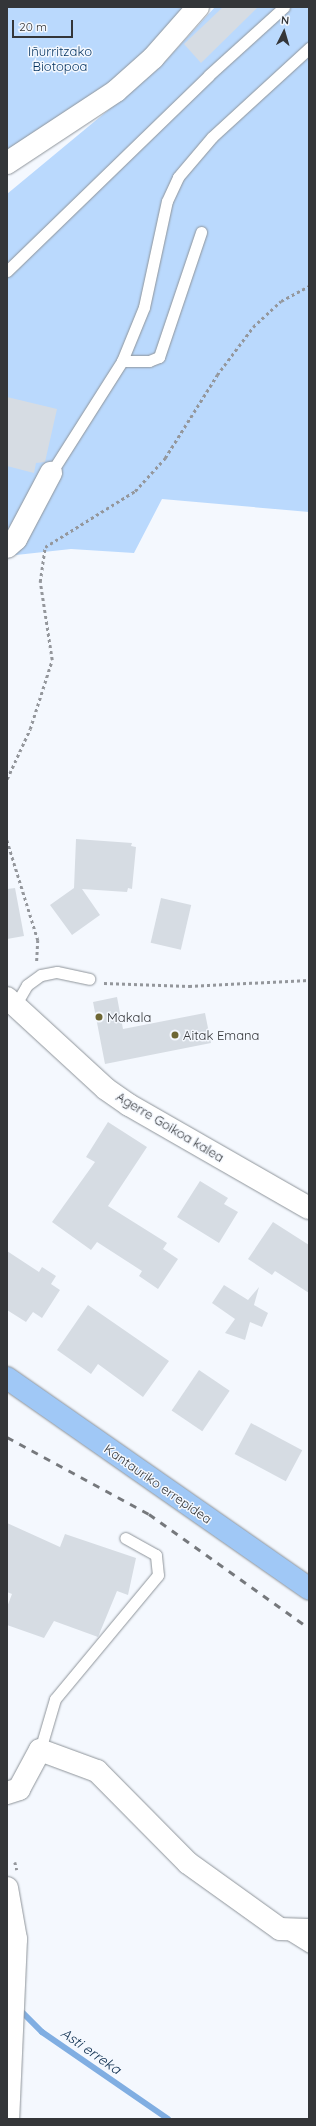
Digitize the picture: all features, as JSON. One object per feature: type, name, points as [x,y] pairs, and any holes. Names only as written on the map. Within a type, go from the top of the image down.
[{"type":"highway","name":"Kantauriko errepidea","points":[[7,1378],[309,1589]]},
{"type":"street","points":[[7,163],[84,115],[120,88],[153,58],[198,7]]},
{"type":"street","points":[[7,548],[16,539],[51,474]]},
{"type":"street","name":"Agerre Goikoa kalea","points":[[11,1001],[106,1089],[129,1105],[309,1208]]},
{"type":"street","points":[[7,1793],[19,1789],[40,1750],[97,1771],[188,1863],[280,1929],[309,1930]]},
{"type":"street","points":[[7,1888],[15,1925],[8,2119]]},
{"type":"lane","points":[[7,271],[209,75],[284,7]]},
{"type":"lane","points":[[51,474],[122,361],[146,300],[167,201],[178,177],[212,137],[309,48]]},
{"type":"lane","points":[[122,361],[149,361],[159,357],[201,232]]},
{"type":"lane","points":[[11,1001],[27,985],[41,975],[57,972],[89,979]]},
{"type":"lane","points":[[40,1750],[55,1699],[158,1575],[156,1555],[125,1538]]},
{"type":"lane","points":[[280,1929],[309,1947]]},
{"type":"path","points":[[7,779],[30,729],[52,660],[40,582],[45,547],[135,491],[165,458],[217,375],[253,327],[281,301],[309,286]]},
{"type":"path","points":[[7,840],[38,940],[37,967]]},
{"type":"path","points":[[89,979],[120,985],[189,986],[309,980]]},
{"type":"green space","name":"Iñurritzako Biotopoa","points":[[7,7],[193,7],[116,85],[7,154]]},
{"type":"green space","points":[[215,7],[309,7],[309,512],[162,499],[134,553],[71,549],[7,556],[7,194],[159,68]]},
{"type":"building","points":[[223,7],[258,7],[201,63],[184,44]]},
{"type":"building","points":[[7,397],[57,409],[45,462],[36,463],[34,473],[7,466]]},
{"type":"building","points":[[76,839],[132,843],[131,846],[136,847],[132,889],[128,888],[127,892],[82,889],[100,915],[72,935],[50,905],[74,888]]},
{"type":"building","points":[[15,888],[24,936],[7,939],[7,889]]},
{"type":"building","points":[[161,898],[191,905],[181,950],[151,943]]},
{"type":"building","points":[[117,997],[123,1029],[205,1013],[211,1043],[105,1064],[93,1002]]},
{"type":"building","points":[[108,1122],[147,1147],[108,1206],[167,1243],[163,1249],[178,1259],[158,1289],[139,1276],[142,1271],[97,1242],[91,1250],[52,1222],[95,1162],[86,1157]]},
{"type":"building","points":[[200,1181],[228,1198],[224,1204],[238,1212],[219,1243],[177,1217]]},
{"type":"building","points":[[273,1222],[309,1245],[309,1293],[275,1271],[272,1275],[248,1259]]},
{"type":"building","points":[[7,1251],[39,1272],[42,1267],[56,1276],[51,1284],[60,1290],[42,1318],[33,1312],[26,1322],[7,1310]]},
{"type":"building","points":[[224,1285],[248,1300],[259,1287],[254,1305],[268,1313],[262,1327],[250,1322],[245,1340],[225,1333],[235,1319],[212,1303]]},
{"type":"building","points":[[88,1305],[169,1361],[143,1397],[98,1364],[91,1374],[57,1350]]},
{"type":"building","points":[[199,1370],[230,1391],[202,1431],[172,1411]]},
{"type":"building","points":[[251,1423],[302,1450],[286,1481],[235,1454]]},
{"type":"building","points":[[7,1523],[60,1547],[65,1534],[136,1558],[128,1595],[117,1591],[98,1637],[54,1621],[44,1638],[7,1625],[7,1607],[12,1594],[7,1592]]},
{"type":"waterway","name":"Asti erreka","points":[[18,2008],[42,2032],[168,2119]]},
{"type":"railway","points":[[7,1437],[149,1514],[309,1628]]},
{"type":"place","name":"Makala","points":[[99,1017]]},
{"type":"place","name":"Aitak Emana","points":[[175,1035]]}]
